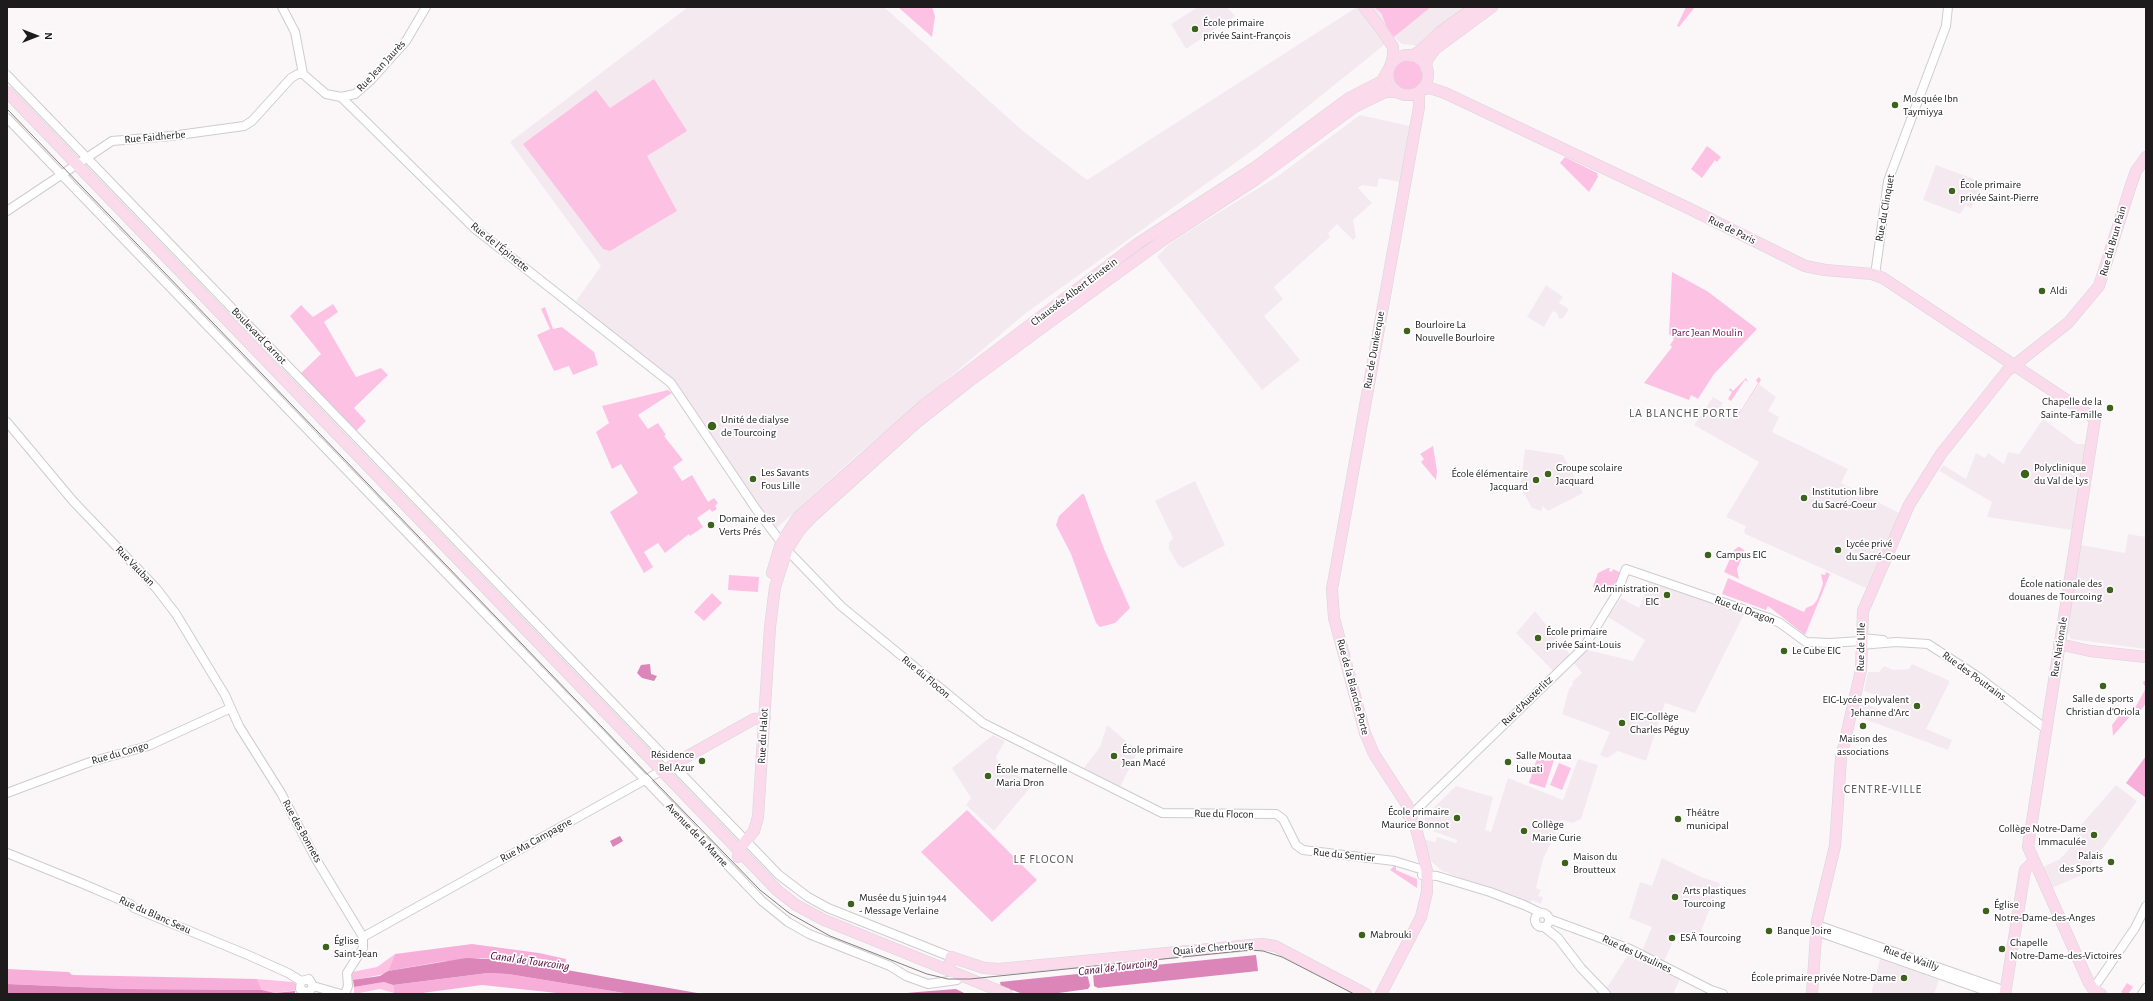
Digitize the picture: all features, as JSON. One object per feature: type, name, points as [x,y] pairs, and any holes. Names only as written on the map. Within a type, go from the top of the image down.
[{"type":"main road","points":[[1364,7],[1393,47],[1389,83],[1402,94],[1420,91],[1426,82],[1427,60],[1435,49],[1492,7]]},
{"type":"main road","points":[[1390,67],[1398,58],[1409,56],[1420,51],[1440,32],[1475,7]]},
{"type":"main road","points":[[1382,30],[1409,56],[1421,61],[1427,71]]},
{"type":"main road","name":"Chaussée Albert Einstein","points":[[784,546],[796,520],[900,425],[1004,344],[1160,229],[1249,172],[1349,98],[1382,81],[1390,67]]},
{"type":"main road","name":"Rue de Paris","points":[[1427,71],[1433,83],[1445,93]]},
{"type":"main road","name":"Rue de Paris","points":[[1420,91],[1430,88],[1445,93],[1686,207],[1802,264],[1819,269],[1875,275],[1894,284],[2094,419]]},
{"type":"main road","name":"Rue de Dunkerque","points":[[1332,585],[1419,107],[1420,91]]},
{"type":"main road","name":"Boulevard Carnot","points":[[7,92],[75,165],[497,604]]},
{"type":"main road","name":"Chaussée Albert Einstein","points":[[784,546],[813,516],[897,440],[967,383],[1166,238],[1255,180],[1356,106],[1385,92],[1402,94]]},
{"type":"main road","name":"Rue de Dunkerque","points":[[1402,94],[1414,100],[1417,116]]},
{"type":"main road","name":"Boulevard Carnot","points":[[7,99],[75,165]]},
{"type":"main road","name":"Rue du Brun Pain","points":[[2015,365],[2068,323],[2099,286],[2136,171],[2146,157]]},
{"type":"main road","points":[[2029,355],[2029,368],[2038,381]]},
{"type":"main road","name":"Rue de Lille","points":[[1812,994],[1817,928],[1834,852],[1840,758],[1860,674],[1863,611],[1912,500],[1941,454],[2005,374],[2015,365]]},
{"type":"main road","name":"Rue Nationale","points":[[2002,993],[2024,872],[2031,857],[2029,839],[2094,419]]},
{"type":"main road","name":"Rue du Halot","points":[[738,854],[754,831],[758,816],[772,573],[784,546]]},
{"type":"main road","name":"Rue de la Blanche Porte","points":[[1332,585],[1334,618],[1363,727],[1374,754],[1393,784],[1404,798],[1424,875]]},
{"type":"main road","name":"Avenue de la Marne","points":[[497,604],[738,854],[778,891],[805,910],[830,923],[948,977],[986,990],[1006,994]]},
{"type":"main road","points":[[2059,644],[2146,661]]},
{"type":"main road","points":[[2131,657],[2146,658]]},
{"type":"main road","name":"Rue Ma Campagne","points":[[659,772],[754,719],[764,718]]},
{"type":"main road","points":[[2031,857],[2095,992]]},
{"type":"main road","points":[[1374,994],[1414,922],[1421,898],[1424,875]]},
{"type":"main road","points":[[1381,994],[1421,917],[1426,899],[1424,875]]},
{"type":"main road","name":"Quai de Cherbourg","points":[[951,957],[988,969],[1035,966],[1238,945],[1266,945],[1280,949],[1366,994]]},
{"type":"main road","points":[[948,977],[951,957]]},
{"type":"street","points":[[282,7],[295,32],[303,74],[326,94],[341,97]]},
{"type":"street","name":"Rue Jean Jaurès","points":[[341,97],[355,94],[371,80],[406,41],[426,7]]},
{"type":"street","name":"Rue du Clinquet","points":[[1875,275],[1888,181],[1946,26],[1948,7]]},
{"type":"street","name":"Rue Faidherbe","points":[[7,211],[115,140],[171,136],[244,126],[252,121],[294,76],[303,74]]},
{"type":"street","name":"Boulevard Carnot","points":[[7,75],[672,765]]},
{"type":"street","name":"Rue de l'Épinette","points":[[341,97],[474,228],[672,383]]},
{"type":"street","points":[[7,118],[60,175]]},
{"type":"street","name":"Avenue de la Marne","points":[[60,175],[754,894],[788,922],[817,938],[890,966],[906,976],[926,984],[948,977]]},
{"type":"street","name":"Rue du Flocon","points":[[672,383],[784,546],[840,606],[991,728],[1162,813],[1274,814],[1280,816]]},
{"type":"street","name":"Rue Vauban","points":[[7,422],[73,501],[162,594],[181,622],[231,708],[239,726]]},
{"type":"street","name":"Rue du Dragon","points":[[1626,569],[1769,618],[1784,626],[1806,642],[1830,643],[1861,641]]},
{"type":"street","name":"Rue d'Austerlitz","points":[[1409,814],[1584,647],[1617,593],[1626,569]]},
{"type":"street","name":"Rue des Poutrains","points":[[1861,641],[1922,642],[1931,645],[1977,676],[2046,729]]},
{"type":"street","name":"Rue du Congo","points":[[7,793],[90,762],[148,746],[231,708]]},
{"type":"street","name":"Rue des Bonnets","points":[[239,726],[363,936]]},
{"type":"street","points":[[672,765],[779,875],[818,903],[851,918],[951,957]]},
{"type":"street","name":"Rue Ma Campagne","points":[[363,936],[659,772]]},
{"type":"street","name":"Rue du Sentier","points":[[1280,816],[1297,847],[1303,850],[1394,861],[1424,875]]},
{"type":"street","name":"Rue du Blanc Seau","points":[[7,853],[81,883],[130,904],[134,908],[283,970],[301,981],[309,979],[313,986],[341,994]]},
{"type":"street","points":[[1424,875],[1517,905],[1538,916],[1546,914],[1549,919],[1548,924],[1544,927]]},
{"type":"street","points":[[2095,992],[2135,928],[2146,906]]},
{"type":"street","points":[[1538,916],[1538,926],[1544,927],[1558,938],[1581,968],[1606,994]]},
{"type":"street","name":"Rue des Ursulines","points":[[1549,919],[1630,949],[1713,991],[1723,994]]},
{"type":"street","name":"Rue de Wailly","points":[[1817,928],[2002,993]]},
{"type":"street","points":[[346,994],[348,986],[347,973],[362,948],[363,936]]},
{"type":"street","points":[[2142,994],[2146,988]]},
{"type":"shaded area","points":[[688,7],[884,7],[1023,131],[1087,180],[1357,7],[1376,7],[1379,9],[1387,28],[1394,37],[1256,148],[1026,313],[856,456],[769,535],[667,384],[576,301],[601,266],[510,142]]},
{"type":"shaded area","name":"École primaire privée Saint-François","points":[[1198,7],[1227,7],[1235,16],[1186,49],[1171,24]]},
{"type":"shaded area","points":[[1431,7],[1498,7],[1432,54],[1413,45],[1402,44],[1394,37]]},
{"type":"shaded area","points":[[1360,115],[1410,126],[1400,182],[1379,178],[1377,187],[1362,185],[1358,188],[1372,203],[1353,220],[1356,237],[1353,240],[1337,224],[1328,233],[1330,237],[1274,287],[1283,299],[1264,316],[1300,360],[1262,390],[1157,257],[1168,245],[1278,176]]},
{"type":"shaded area","name":"École primaire privée Saint-Pierre","points":[[1936,165],[1982,182],[1971,209],[1966,205],[1960,214],[1923,200]]},
{"type":"shaded area","points":[[1546,285],[1563,297],[1559,303],[1569,309],[1563,318],[1559,319],[1557,313],[1553,311],[1544,327],[1527,317]]},
{"type":"shaded area","name":"Institution libre du Sacré-Coeur","points":[[1759,384],[1776,397],[1768,411],[1779,417],[1772,432],[1848,469],[1841,483],[1899,513],[1866,588],[1745,534],[1744,531],[1746,526],[1726,517],[1759,462],[1694,425],[1713,397],[1723,403],[1721,406],[1738,416]]},
{"type":"shaded area","name":"Polyclinique du Val de Lys","points":[[2043,419],[2077,444],[2086,444],[2072,530],[1987,517],[1992,502],[1939,471],[1943,465],[1966,479],[1976,453],[1985,458],[1988,453],[2004,464],[2008,452],[2019,454]]},
{"type":"shaded area","name":"Groupe scolaire Jacquard","points":[[1525,449],[1563,455],[1583,493],[1548,511],[1543,506],[1541,511],[1532,508],[1520,487]]},
{"type":"shaded area","points":[[1195,481],[1225,545],[1183,568],[1178,565],[1169,549],[1169,543],[1173,538],[1155,501]]},
{"type":"shaded area","name":"École nationale des douanes de Tourcoing","points":[[2128,534],[2146,537],[2146,649],[2071,639],[2067,631],[2081,545],[2125,553]]},
{"type":"shaded area","points":[[1649,582],[1744,614],[1695,713],[1665,703],[1646,761],[1618,751],[1607,758],[1600,755],[1610,732],[1562,714],[1569,689],[1573,684],[1572,682],[1582,673],[1574,663],[1588,650],[1633,661],[1645,640],[1608,617],[1621,598],[1639,608]]},
{"type":"shaded area","name":"École primaire privée Saint-Louis","points":[[1535,611],[1569,653],[1569,656],[1553,671],[1516,633]]},
{"type":"shaded area","points":[[650,664],[651,674],[657,676],[654,681],[642,678],[637,673],[641,665]]},
{"type":"shaded area","name":"EIC-Lycée polyvalent Jehanne d'Arc","points":[[1912,664],[1950,681],[1926,729],[1952,740],[1948,750],[1856,716],[1860,702],[1894,715],[1898,703],[1864,691],[1868,672],[1879,672],[1884,666],[1893,670],[1909,669]]},
{"type":"shaded area","name":"École primaire Jean Macé","points":[[1107,725],[1138,751],[1120,787],[1083,769],[1100,747]]},
{"type":"shaded area","name":"École maternelle Maria Dron","points":[[993,735],[1005,741],[996,757],[999,766],[1034,783],[994,831],[966,805],[971,798],[952,768]]},
{"type":"shaded area","points":[[2146,756],[2146,798],[2126,783]]},
{"type":"shaded area","name":"Collège Marie Curie","points":[[1578,759],[1598,765],[1581,819],[1572,823],[1562,820],[1543,859],[1536,888],[1541,890],[1538,896],[1543,897],[1541,904],[1532,900],[1531,903],[1442,871],[1431,861],[1423,839],[1435,842],[1437,837],[1456,843],[1457,840],[1433,831],[1434,826],[1424,820],[1426,815],[1456,786],[1493,797],[1485,830],[1491,832],[1508,778],[1563,800]]},
{"type":"shaded area","name":"Collège Notre-Dame Immaculée","points":[[2116,785],[2137,801],[2084,874],[2052,888],[2043,867],[2060,859],[2078,839],[2075,832]]},
{"type":"shaded area","points":[[620,836],[623,841],[613,847],[610,841]]},
{"type":"shaded area","name":"Arts plastiques Tourcoing","points":[[1662,858],[1701,877],[1720,883],[1697,941],[1677,933],[1664,961],[1642,951],[1652,927],[1629,918],[1640,882],[1652,886]]},
{"type":"shaded area","points":[[472,944],[539,953],[566,959],[564,969],[510,960],[481,958],[439,962],[388,971],[395,954]]},
{"type":"shaded area","points":[[1630,952],[1681,977],[1673,994],[1611,994],[1606,989]]},
{"type":"shaded area","points":[[1256,955],[1258,971],[1098,988],[1094,986],[1093,974],[1095,971]]},
{"type":"shaded area","points":[[466,958],[510,960],[703,994],[630,994],[508,974],[488,973],[393,985],[384,982],[354,987],[353,980],[380,976],[388,971]]},
{"type":"shaded area","name":"École primaire privée Notre-Dame","points":[[1880,959],[1939,980],[1934,994],[1871,994]]},
{"type":"shaded area","points":[[7,969],[69,972],[72,975],[257,979],[262,990],[126,989],[7,984]]},
{"type":"shaded area","points":[[488,973],[508,974],[630,994],[566,994],[482,985],[415,994],[394,993],[393,985]]},
{"type":"shaded area","points":[[1087,973],[1090,986],[1088,989],[1051,994],[1023,994],[1012,990],[1011,992],[1001,987],[1000,982]]},
{"type":"shaded area","points":[[7,984],[126,989],[262,990],[275,993],[295,991],[295,994],[7,994]]},
{"type":"shaded area","points":[[956,989],[966,994],[896,994],[918,992]]},
{"type":"green space","points":[[898,7],[932,7],[935,16],[932,37]]},
{"type":"green space","points":[[1431,7],[1394,37],[1387,28],[1381,13],[1375,8]]},
{"type":"green space","points":[[1686,7],[1695,7],[1679,27],[1677,26]]},
{"type":"green space","points":[[1408,59],[1414,60],[1421,66],[1424,75],[1423,81],[1417,88],[1408,91],[1402,90],[1395,84],[1392,75],[1393,69],[1399,62]]},
{"type":"green space","points":[[654,79],[687,131],[647,156],[677,211],[610,251],[603,249],[523,144],[596,90],[610,108]]},
{"type":"green space","points":[[1707,146],[1721,157],[1717,162],[1715,160],[1702,178],[1691,169]]},
{"type":"green space","points":[[1565,157],[1597,173],[1598,177],[1589,192],[1560,163]]},
{"type":"green space","name":"Parc Jean Moulin","points":[[1672,272],[1707,291],[1757,329],[1714,374],[1698,399],[1691,395],[1689,400],[1644,383],[1672,347],[1670,345],[1674,339],[1669,334]]},
{"type":"green space","points":[[333,304],[338,312],[324,322],[356,377],[381,368],[388,375],[354,408],[366,421],[356,431],[300,374],[321,354],[290,316],[301,305],[313,317]]},
{"type":"green space","points":[[545,307],[553,329],[562,327],[594,352],[598,365],[573,375],[569,366],[554,371],[537,335],[550,329],[541,309]]},
{"type":"green space","points":[[1759,377],[1761,380],[1738,416],[1734,413],[1736,410],[1740,412],[1758,383],[1756,380]]},
{"type":"green space","points":[[1746,378],[1748,382],[1745,380],[1731,401],[1728,399],[1732,392],[1729,390],[1730,388],[1733,391]]},
{"type":"green space","points":[[668,390],[672,393],[638,415],[648,429],[658,423],[666,435],[664,436],[683,460],[673,467],[682,481],[692,475],[708,502],[714,498],[718,503],[715,506],[717,509],[712,512],[710,509],[697,518],[703,527],[690,536],[689,534],[665,553],[658,543],[644,552],[653,567],[644,573],[610,512],[638,493],[621,464],[612,469],[596,432],[609,423],[602,406]]},
{"type":"green space","points":[[1433,446],[1437,471],[1436,480],[1421,462],[1424,459],[1420,454]]},
{"type":"green space","points":[[1082,494],[1084,494],[1104,549],[1130,608],[1115,623],[1100,627],[1096,623],[1071,554],[1056,525],[1059,516]]},
{"type":"green space","points":[[1738,547],[1745,551],[1737,569],[1739,579],[1724,572],[1734,550]]},
{"type":"green space","points":[[1610,568],[1609,571],[1612,572],[1613,569],[1621,573],[1616,586],[1599,593],[1593,587],[1598,573]]},
{"type":"green space","points":[[1826,572],[1830,574],[1805,635],[1768,606],[1766,610],[1722,594],[1728,578],[1804,612],[1806,608],[1813,605],[1817,600],[1823,584],[1821,574],[1825,575]]},
{"type":"green space","points":[[729,575],[759,577],[758,592],[728,590]]},
{"type":"green space","points":[[712,593],[722,603],[704,621],[694,612]]},
{"type":"green space","points":[[2146,681],[2146,688],[2143,683]]},
{"type":"green space","points":[[2146,688],[2146,703],[2136,717],[2132,714],[2113,736],[2112,725],[2125,708],[2127,714],[2136,706]]},
{"type":"green space","points":[[1539,752],[1555,757],[1545,788],[1529,783]]},
{"type":"green space","points":[[1559,763],[1571,768],[1562,790],[1550,785]]},
{"type":"green space","points":[[967,810],[1037,880],[992,922],[921,852]]},
{"type":"green space","points":[[1396,866],[1396,870],[1417,879],[1417,888],[1390,870]]},
{"type":"green space","points":[[395,954],[388,971],[384,974],[351,981],[352,972],[377,967]]},
{"type":"green space","points":[[257,979],[293,982],[297,985],[297,990],[275,993],[262,990]]},
{"type":"green space","points":[[384,982],[393,985],[394,993],[380,989],[354,994],[354,987]]},
{"type":"green space","points":[[2127,983],[2133,987],[2128,994],[2124,994],[2121,992]]},
{"type":"tram line","points":[[7,109],[760,890],[789,913],[830,936],[927,974],[948,979],[970,979],[1250,950],[1263,951],[1282,957],[1354,994]]},
{"type":"place","name":"École primaire privée Saint-François","points":[[1195,29]]},
{"type":"place","name":"Mosquée Ibn Taymiyya","points":[[1895,105]]},
{"type":"place","name":"École primaire privée Saint-Pierre","points":[[1952,191]]},
{"type":"place","name":"Aldi","points":[[2042,291]]},
{"type":"place","name":"Bourloire La Nouvelle Bourloire","points":[[1407,331]]},
{"type":"place","name":"Chapelle de la Sainte-Famille","points":[[2110,408]]},
{"type":"place","name":"Unité de dialyse de Tourcoing","points":[[712,426]]},
{"type":"place","name":"Groupe scolaire Jacquard","points":[[1548,474]]},
{"type":"place","name":"Polyclinique du Val de Lys","points":[[2025,474]]},
{"type":"place","name":"Les Savants Fous Lille","points":[[753,479]]},
{"type":"place","name":"École élémentaire Jacquard","points":[[1536,480]]},
{"type":"place","name":"Institution libre du Sacré-Coeur","points":[[1804,498]]},
{"type":"place","name":"Domaine des Verts Prés","points":[[711,525]]},
{"type":"place","name":"Lycée privé du Sacré-Coeur","points":[[1838,550]]},
{"type":"place","name":"Campus EIC","points":[[1708,555]]},
{"type":"place","name":"École nationale des douanes de Tourcoing","points":[[2110,590]]},
{"type":"place","name":"Administration EIC","points":[[1667,595]]},
{"type":"place","name":"École primaire privée Saint-Louis","points":[[1538,638]]},
{"type":"place","name":"Le Cube EIC","points":[[1784,651]]},
{"type":"place","name":"Salle de sports Christian d'Oriola","points":[[2103,686]]},
{"type":"place","name":"EIC-Lycée polyvalent Jehanne d'Arc","points":[[1917,706]]},
{"type":"place","name":"EIC-Collège Charles Péguy","points":[[1622,723]]},
{"type":"place","name":"Maison des associations","points":[[1863,726]]},
{"type":"place","name":"École primaire Jean Macé","points":[[1114,756]]},
{"type":"place","name":"Résidence Bel Azur","points":[[702,761]]},
{"type":"place","name":"Salle Moutaa Louati","points":[[1508,762]]},
{"type":"place","name":"École maternelle Maria Dron","points":[[988,776]]},
{"type":"place","name":"École primaire Maurice Bonnot","points":[[1457,818]]},
{"type":"place","name":"Théâtre municipal","points":[[1678,819]]},
{"type":"place","name":"Collège Marie Curie","points":[[1524,831]]},
{"type":"place","name":"Collège Notre-Dame Immaculée","points":[[2094,835]]},
{"type":"place","name":"Palais des Sports","points":[[2111,862]]},
{"type":"place","name":"Maison du Broutteux","points":[[1565,863]]},
{"type":"place","name":"Arts plastiques Tourcoing","points":[[1675,897]]},
{"type":"place","name":"Musée du 5 juin 1944 - Message Verlaine","points":[[851,904]]},
{"type":"place","name":"Église Notre-Dame-des-Anges","points":[[1986,911]]},
{"type":"place","name":"Banque Joire","points":[[1769,931]]},
{"type":"place","name":"Mabrouki","points":[[1362,935]]},
{"type":"place","name":"ESÄ Tourcoing","points":[[1672,938]]},
{"type":"place","name":"Église Saint-Jean","points":[[326,947]]},
{"type":"place","name":"Chapelle Notre-Dame-des-Victoires","points":[[2002,949]]},
{"type":"place","name":"École primaire privée Notre-Dame","points":[[1904,978]]},
{"type":"district","name":"LA BLANCHE PORTE","points":[[1684,413]]},
{"type":"district","name":"CENTRE-VILLE","points":[[1883,789]]},
{"type":"district","name":"LE FLOCON","points":[[1044,859]]},
{"type":"water label","name":"Canal de Tourcoing","points":[[530,961]]},
{"type":"water label","name":"Canal de Tourcoing","points":[[1118,967]]}]
